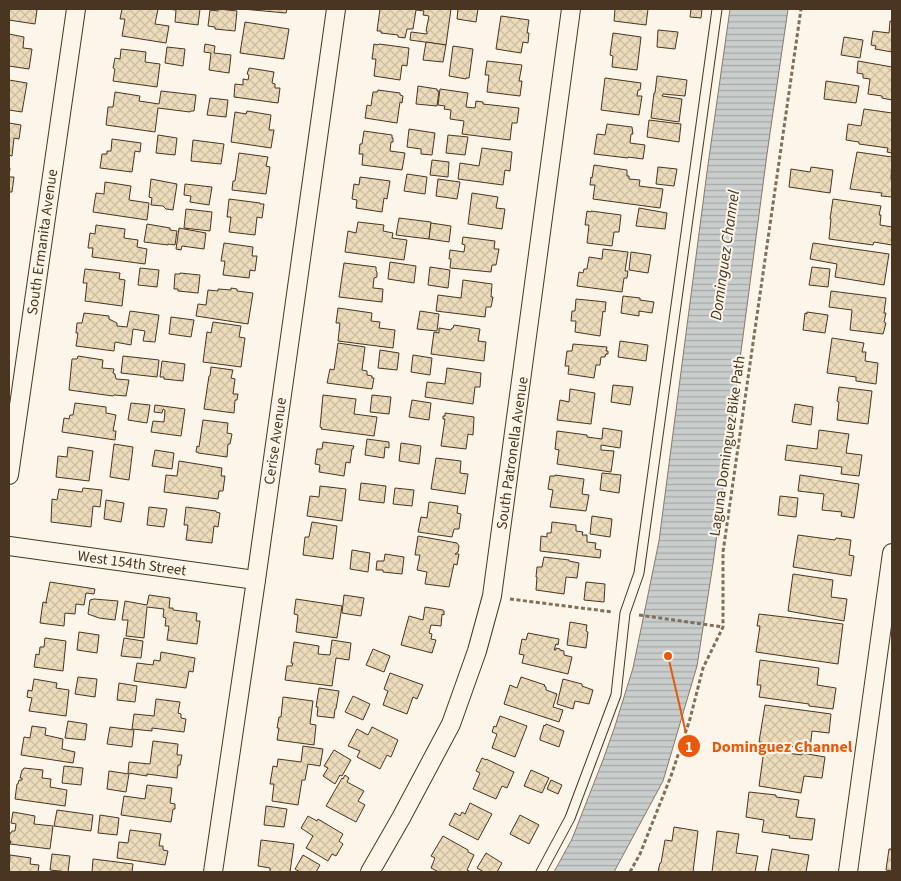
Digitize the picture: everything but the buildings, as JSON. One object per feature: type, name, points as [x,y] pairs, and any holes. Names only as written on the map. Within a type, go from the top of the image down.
[{"type":"street","name":"South Ermanita Avenue","points":[[9,475],[76,9]]},
{"type":"street","name":"Cerise Avenue","points":[[213,872],[336,9]]},
{"type":"street","name":"South Patronella Avenue","points":[[370,872],[451,724],[477,651],[492,596],[572,9]]},
{"type":"street","name":"West 154th Street","points":[[9,546],[256,580]]},
{"type":"street","points":[[848,872],[892,553]]},
{"type":"lane","points":[[541,872],[570,818],[616,695],[627,614],[639,573],[717,9]]},
{"type":"path","name":"Laguna Dominguez Bike Path","points":[[630,872],[640,854],[672,776],[690,719],[703,668],[723,627],[723,552],[801,9]]},
{"type":"path","points":[[492,596],[723,627]]},
{"type":"water","points":[[730,9],[788,9],[713,564],[697,666],[663,781],[614,872],[554,872],[572,839],[615,726],[633,668],[659,541]]},
{"type":"place","name":"Dominguez Channel","points":[[668,656]]}]
